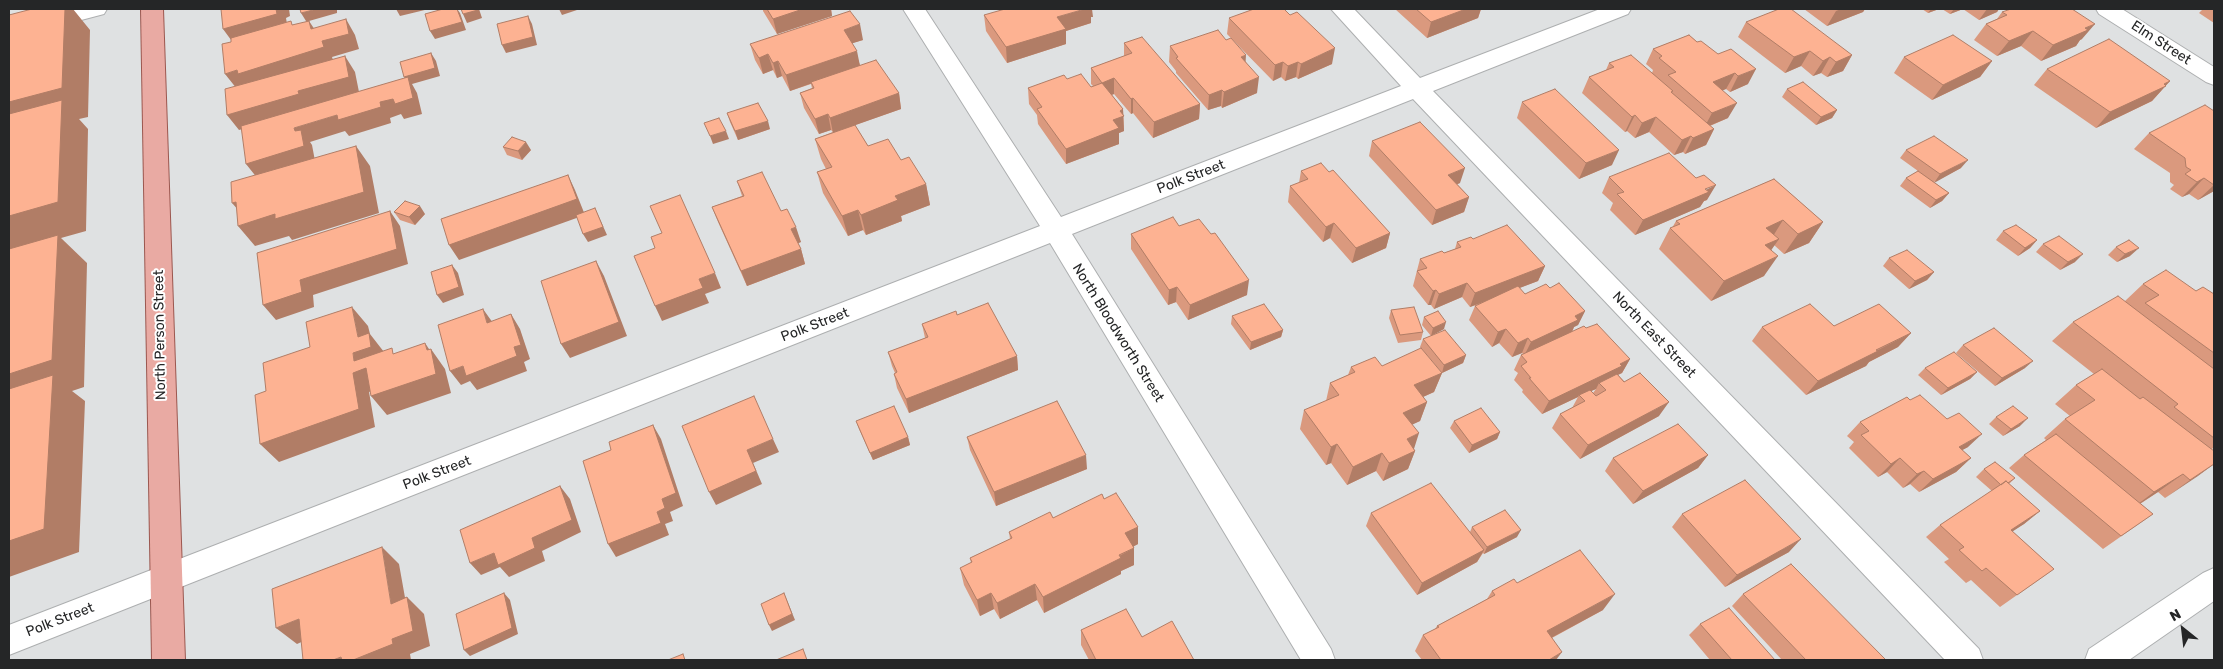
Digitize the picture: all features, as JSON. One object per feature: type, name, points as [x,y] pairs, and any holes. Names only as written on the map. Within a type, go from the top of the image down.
[{"type":"main road","name":"North Person Street","points":[[154,9],[169,660]]},
{"type":"street","points":[[9,32],[96,9]]},
{"type":"street","name":"North Bloodworth Street","points":[[914,9],[1056,230],[1319,660]]},
{"type":"street","name":"North East Street","points":[[1342,9],[1967,660]]},
{"type":"street","name":"Polk Street","points":[[9,640],[1620,9]]},
{"type":"street","name":"Elm Street","points":[[2107,9],[2214,77]]},
{"type":"street","points":[[2101,660],[2214,583]]},
{"type":"building","points":[[32,9],[65,9],[62,88],[9,102],[9,15]]},
{"type":"building","points":[[221,9],[276,9],[277,14],[223,29]]},
{"type":"building","points":[[300,9],[317,9],[301,13]]},
{"type":"building","points":[[443,9],[457,9],[462,22],[430,31],[425,14]]},
{"type":"building","points":[[461,9],[477,9],[478,10],[463,14]]},
{"type":"building","points":[[767,9],[803,9],[773,19]]},
{"type":"building","points":[[1005,9],[1085,9],[1057,17],[1066,29],[1006,47],[984,15]]},
{"type":"building","points":[[1254,9],[1284,9],[1290,15],[1297,12],[1335,48],[1301,64],[1298,62],[1288,66],[1283,62],[1275,65],[1229,18]]},
{"type":"building","points":[[1416,9],[1466,9],[1431,22]]},
{"type":"building","points":[[1779,9],[1791,9],[1852,55],[1836,62],[1830,57],[1823,61],[1810,51],[1794,57],[1746,22]]},
{"type":"building","points":[[2011,9],[2072,9],[2095,24],[2085,28],[2088,30],[2053,45],[2033,31],[2009,41],[1986,24],[2007,15],[2002,12]]},
{"type":"building","points":[[850,11],[860,24],[844,30],[857,51],[786,75],[778,61],[773,63],[768,54],[759,58],[750,44]]},
{"type":"building","points":[[528,16],[533,37],[502,45],[497,24]]},
{"type":"building","points":[[346,19],[349,34],[322,41],[324,47],[238,74],[237,70],[225,74],[222,44],[231,42],[231,38],[291,21],[292,25],[309,21],[311,29]]},
{"type":"building","points":[[1218,30],[1226,40],[1231,38],[1246,55],[1241,57],[1259,77],[1224,92],[1222,90],[1209,95],[1176,58],[1178,57],[1170,46]]},
{"type":"building","points":[[1689,35],[1697,42],[1701,41],[1718,54],[1731,49],[1756,69],[1738,76],[1735,73],[1713,82],[1737,103],[1712,113],[1668,75],[1676,72],[1659,58],[1662,56],[1653,49]]},
{"type":"building","points":[[1953,35],[1992,61],[1943,85],[1904,57]]},
{"type":"building","points":[[1142,37],[1200,104],[1154,122],[1133,98],[1131,99],[1114,78],[1102,83],[1091,68],[1132,53],[1124,43]]},
{"type":"building","points":[[2109,39],[2170,81],[2164,84],[2166,86],[2110,112],[2047,69]]},
{"type":"building","points":[[431,53],[435,68],[404,77],[400,62]]},
{"type":"building","points":[[1631,55],[1714,129],[1693,138],[1691,136],[1682,140],[1656,117],[1642,123],[1635,115],[1632,117],[1589,77],[1614,67],[1609,63]]},
{"type":"building","points":[[345,56],[349,77],[298,91],[299,94],[227,115],[225,89]]},
{"type":"building","points":[[876,60],[899,93],[830,118],[828,114],[815,119],[800,93],[814,88],[811,82]]},
{"type":"building","points":[[1081,74],[1091,87],[1102,83],[1123,109],[1120,111],[1124,116],[1113,120],[1119,128],[1066,149],[1037,109],[1042,107],[1028,88],[1064,75],[1067,79]]},
{"type":"building","points":[[408,77],[413,98],[395,104],[393,99],[380,102],[381,107],[338,120],[337,115],[294,128],[295,131],[301,130],[304,146],[246,164],[241,126]]},
{"type":"building","points":[[1803,82],[1837,110],[1821,117],[1787,89]]},
{"type":"building","points":[[1555,89],[1619,150],[1586,163],[1522,102]]},
{"type":"building","points":[[62,100],[58,202],[9,216],[9,114]]},
{"type":"building","points":[[758,103],[768,121],[735,131],[727,113]]},
{"type":"building","points":[[2205,105],[2214,111],[2214,185],[2204,178],[2197,182],[2185,174],[2191,170],[2186,167],[2185,158],[2149,133]]},
{"type":"building","points":[[719,118],[726,131],[710,136],[704,123]]},
{"type":"building","points":[[1420,122],[1465,168],[1448,175],[1469,197],[1436,210],[1372,141]]},
{"type":"building","points":[[855,125],[868,146],[888,139],[901,160],[909,157],[926,184],[895,196],[898,200],[861,215],[858,210],[842,216],[817,172],[832,167],[815,139]]},
{"type":"building","points":[[1934,136],[1968,160],[1940,174],[1906,150]]},
{"type":"building","points":[[512,137],[526,142],[518,151],[503,147]]},
{"type":"building","points":[[356,146],[364,192],[275,219],[275,214],[238,226],[236,202],[232,203],[231,182]]},
{"type":"building","points":[[1669,153],[1696,178],[1704,175],[1716,185],[1705,189],[1709,192],[1643,220],[1617,194],[1624,192],[1609,177]]},
{"type":"building","points":[[1321,163],[1329,172],[1333,170],[1390,233],[1356,248],[1334,223],[1326,227],[1290,186],[1308,179],[1301,171]]},
{"type":"building","points":[[1918,171],[1949,193],[1936,200],[1906,178]]},
{"type":"building","points":[[762,172],[781,211],[787,209],[796,227],[791,229],[801,249],[741,271],[712,207],[744,196],[737,181]]},
{"type":"building","points":[[568,175],[577,199],[449,245],[441,219]]},
{"type":"building","points":[[1774,179],[1823,222],[1798,234],[1783,220],[1766,228],[1779,239],[1765,245],[1778,256],[1724,281],[1670,228],[1680,224],[1676,221]]},
{"type":"building","points":[[680,195],[715,273],[699,279],[703,288],[655,306],[634,256],[655,248],[651,237],[662,233],[650,206]]},
{"type":"building","points":[[405,201],[420,206],[409,217],[394,212]]},
{"type":"building","points":[[595,208],[603,227],[583,234],[576,215]]},
{"type":"building","points":[[390,211],[397,249],[300,280],[302,292],[263,305],[257,253]]},
{"type":"building","points":[[1173,217],[1179,226],[1199,219],[1211,234],[1215,233],[1249,280],[1190,305],[1177,287],[1169,290],[1131,234]]},
{"type":"building","points":[[1507,225],[1545,266],[1475,293],[1467,283],[1439,294],[1436,290],[1433,291],[1417,271],[1427,268],[1420,259],[1461,247],[1457,242],[1471,237],[1473,239]]},
{"type":"building","points":[[2016,225],[2037,240],[2025,248],[2003,231]]},
{"type":"building","points":[[58,235],[52,360],[9,374],[9,249]]},
{"type":"building","points":[[2059,236],[2083,254],[2068,262],[2043,244]]},
{"type":"building","points":[[2129,240],[2139,248],[2125,254],[2116,247]]},
{"type":"building","points":[[1907,250],[1934,272],[1915,281],[1889,258]]},
{"type":"building","points":[[596,261],[619,322],[561,344],[541,281]]},
{"type":"building","points":[[452,265],[459,287],[437,295],[431,272]]},
{"type":"building","points":[[2166,270],[2196,291],[2203,287],[2214,294],[2214,353],[2145,303],[2159,295],[2143,284]]},
{"type":"building","points":[[1559,283],[1585,311],[1575,316],[1578,320],[1531,342],[1528,338],[1518,343],[1506,329],[1498,332],[1475,306],[1518,286],[1525,294],[1546,284],[1550,288]]},
{"type":"building","points":[[2118,296],[2214,369],[2214,438],[2174,407],[2178,404],[2073,322]]},
{"type":"building","points":[[988,303],[1017,356],[906,399],[894,374],[897,372],[888,352],[928,337],[922,324],[956,311],[957,315]]},
{"type":"building","points":[[1264,304],[1283,330],[1251,342],[1232,316]]},
{"type":"building","points":[[1810,304],[1834,326],[1879,304],[1911,333],[1818,381],[1762,327]]},
{"type":"building","points":[[352,307],[358,337],[369,333],[371,347],[353,353],[354,361],[392,348],[393,354],[425,343],[427,350],[431,349],[436,374],[371,396],[366,368],[353,373],[359,409],[260,444],[255,395],[266,391],[263,363],[310,347],[306,322]]},
{"type":"building","points":[[1414,307],[1423,332],[1400,335],[1391,310]]},
{"type":"building","points":[[483,309],[487,323],[511,314],[521,345],[514,347],[517,356],[466,376],[463,366],[450,371],[438,325]]},
{"type":"building","points":[[1438,311],[1446,322],[1433,328],[1424,317]]},
{"type":"building","points":[[1597,324],[1630,359],[1620,364],[1622,366],[1549,401],[1521,366],[1527,362],[1521,355],[1584,326],[1586,328]]},
{"type":"building","points":[[1994,328],[2033,361],[2002,378],[1963,345]]},
{"type":"building","points":[[1445,330],[1466,355],[1444,365],[1423,339]]},
{"type":"building","points":[[1421,348],[1442,373],[1414,385],[1427,402],[1403,413],[1419,433],[1407,439],[1415,451],[1389,463],[1382,453],[1353,467],[1337,444],[1331,447],[1304,410],[1339,395],[1330,383],[1355,372],[1351,367],[1375,357],[1382,366]]},
{"type":"building","points":[[1954,352],[1977,372],[1948,388],[1925,368]]},
{"type":"building","points":[[2102,369],[2140,399],[2143,397],[2214,451],[2214,464],[2190,480],[2183,474],[2154,492],[2065,419],[2095,400],[2076,385]]},
{"type":"building","points":[[1640,373],[1669,402],[1588,445],[1560,414],[1585,401],[1579,395],[1590,390],[1596,396],[1606,390],[1599,383],[1617,374],[1624,382]]},
{"type":"building","points":[[53,375],[44,529],[9,541],[9,389]]},
{"type":"building","points":[[1920,395],[1947,419],[1959,413],[1982,434],[1959,447],[1971,458],[1933,479],[1924,471],[1917,474],[1900,458],[1891,464],[1861,435],[1869,431],[1860,422],[1907,397],[1910,400]]},
{"type":"building","points":[[754,396],[773,439],[747,450],[756,471],[709,492],[682,426]]},
{"type":"building","points":[[1057,401],[1086,455],[994,492],[967,437]]},
{"type":"building","points":[[894,406],[908,437],[870,453],[856,421]]},
{"type":"building","points":[[2013,406],[2028,418],[2011,429],[1996,417]]},
{"type":"building","points":[[1481,408],[1500,432],[1472,445],[1454,421]]},
{"type":"building","points":[[1678,424],[1708,455],[1643,491],[1613,458]]},
{"type":"building","points":[[653,425],[676,493],[662,499],[665,508],[657,512],[661,523],[608,544],[583,461],[611,450],[609,442]]},
{"type":"building","points":[[2056,434],[2153,514],[2121,536],[2024,455]]},
{"type":"building","points":[[1995,462],[2015,478],[2001,485],[1984,469]]},
{"type":"building","points":[[1745,480],[1801,539],[1737,575],[1682,514]]},
{"type":"building","points":[[2006,481],[2040,511],[2011,530],[2054,569],[2017,595],[1986,568],[1982,571],[1959,550],[1964,547],[1940,525]]},
{"type":"building","points":[[1431,483],[1484,550],[1422,583],[1371,513]]},
{"type":"building","points":[[560,486],[572,520],[532,538],[535,548],[498,565],[494,553],[470,563],[460,530]]},
{"type":"building","points":[[1116,493],[1138,527],[1125,533],[1134,548],[1119,555],[1121,558],[1043,597],[1035,584],[997,603],[991,593],[977,600],[960,568],[972,562],[970,558],[1012,538],[1009,532],[1050,512],[1053,518],[1102,494],[1104,499]]},
{"type":"building","points":[[1505,510],[1521,530],[1487,547],[1472,527]]},
{"type":"building","points":[[382,547],[391,604],[407,597],[413,631],[392,639],[393,644],[353,660],[342,660],[341,657],[333,660],[303,660],[299,619],[276,628],[272,589]]},
{"type":"building","points":[[1580,550],[1615,594],[1547,631],[1562,652],[1549,660],[1441,660],[1423,635],[1495,595],[1492,591],[1514,579],[1517,583]]},
{"type":"building","points":[[1791,564],[1886,660],[1806,660],[1743,594]]},
{"type":"building","points":[[504,593],[512,628],[464,650],[456,614]]},
{"type":"building","points":[[784,593],[792,614],[769,625],[761,604]]},
{"type":"building","points":[[1729,608],[1775,660],[1732,660],[1700,624]]},
{"type":"building","points":[[1126,609],[1142,637],[1172,621],[1194,660],[1096,660],[1081,630]]},
{"type":"building","points":[[803,649],[807,660],[776,660]]},
{"type":"building","points":[[683,654],[685,660],[668,660]]}]
